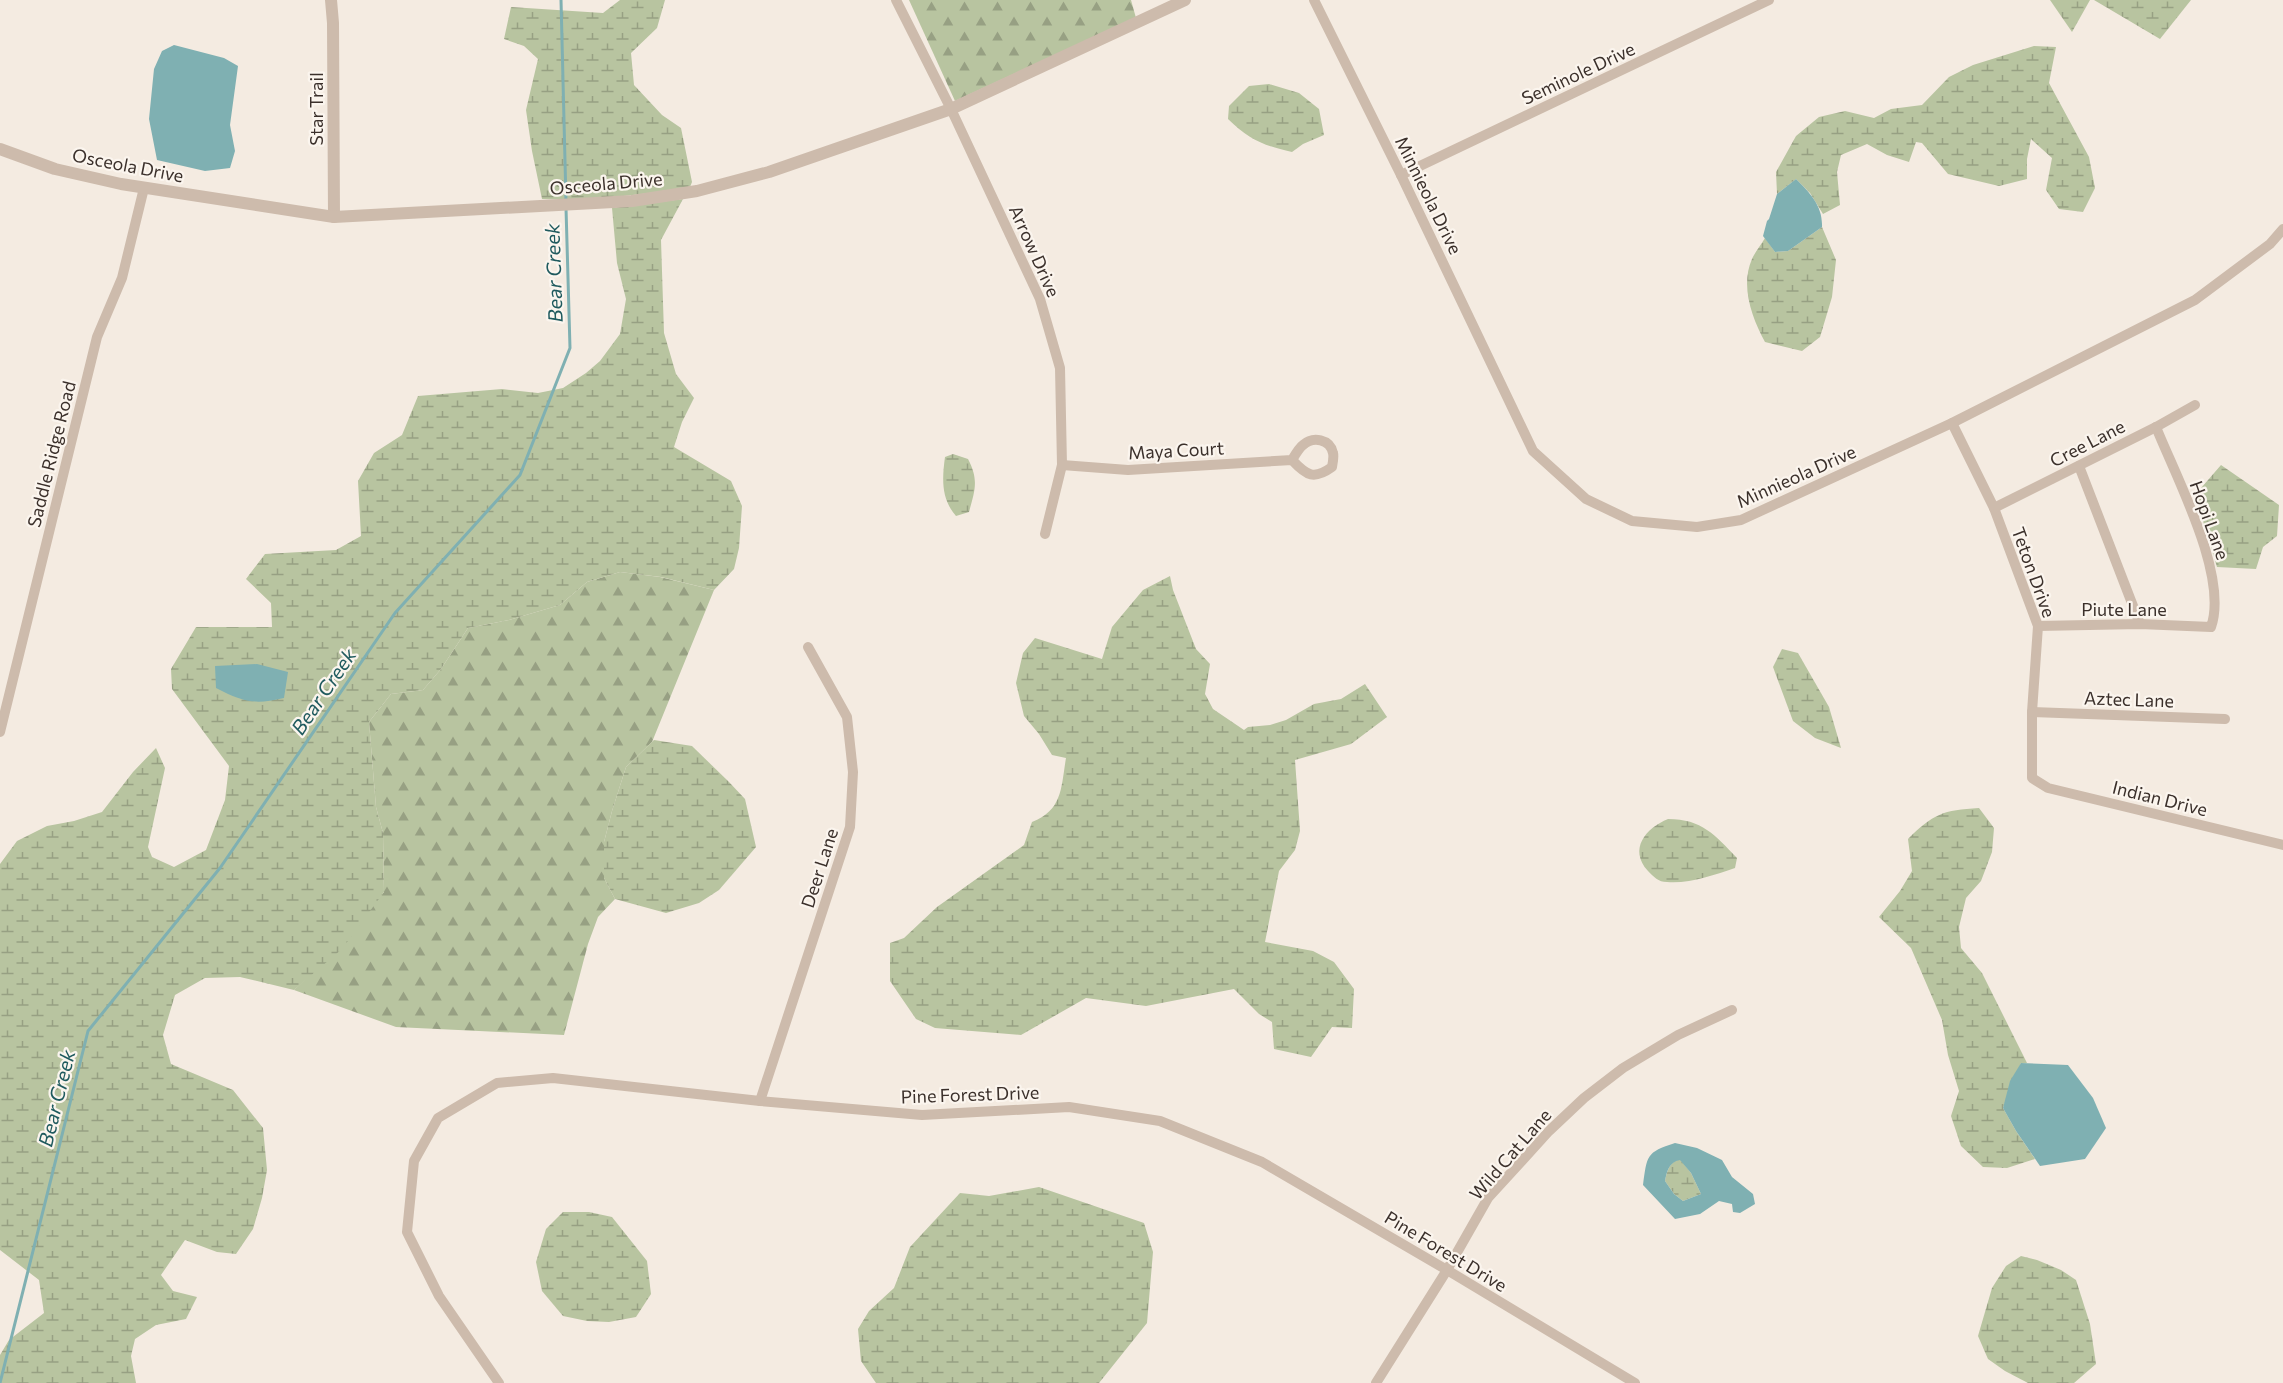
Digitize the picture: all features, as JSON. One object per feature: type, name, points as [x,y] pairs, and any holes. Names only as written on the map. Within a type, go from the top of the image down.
[{"type":"street","name":"Star Trail","points":[[331,0],[334,217]]},
{"type":"street","name":"Arrow Drive","points":[[896,0],[951,109],[1040,299],[1060,368],[1062,465],[1045,534]]},
{"type":"street","name":"Osceola Drive","points":[[0,149],[55,169],[144,188],[334,217],[632,201],[697,192],[769,172],[951,109],[1185,0]]},
{"type":"street","name":"Minnieola Drive","points":[[1314,0],[1401,175],[1533,451],[1586,499],[1632,521],[1697,527],[1741,520],[1952,423],[2195,300],[2270,244],[2283,229]]},
{"type":"street","name":"Seminole Drive","points":[[1401,175],[1769,0]]},
{"type":"street","name":"Saddle Ridge Road","points":[[0,732],[97,337],[122,278],[144,188]]},
{"type":"street","name":"Cree Lane","points":[[1994,508],[2156,428],[2195,405]]},
{"type":"street","name":"Teton Drive","points":[[1952,423],[1994,508],[2038,626],[2032,712],[2032,778]]},
{"type":"street","name":"Hopi Lane","points":[[2156,428],[2210,562],[2216,614],[2211,627]]},
{"type":"street","name":"Maya Court","points":[[1062,465],[1128,470],[1292,460]]},
{"type":"street","points":[[2079,466],[2140,624]]},
{"type":"street","name":"Piute Lane","points":[[2038,626],[2140,624],[2211,627]]},
{"type":"street","name":"Deer Lane","points":[[760,1101],[850,827],[853,772],[847,717],[808,647]]},
{"type":"street","name":"Aztec Lane","points":[[2032,712],[2224,719]]},
{"type":"street","name":"Indian Drive","points":[[2032,778],[2048,788],[2283,844]]},
{"type":"street","name":"Wild Cat Lane","points":[[1376,1383],[1488,1198],[1549,1131],[1584,1098],[1623,1068],[1671,1039],[1732,1010]]},
{"type":"street","name":"Pine Forest Drive","points":[[499,1383],[439,1296],[407,1232],[414,1161],[438,1118],[498,1083],[553,1078],[760,1101],[922,1115],[1069,1107],[1160,1121],[1262,1162],[1447,1269],[1635,1383]]},
{"type":"green space","points":[[620,0],[665,0],[657,28],[631,53],[634,85],[662,115],[681,128],[692,182],[690,187],[635,195],[542,199],[526,110],[538,59],[524,46],[504,39],[511,7],[603,13]]},
{"type":"green space","points":[[909,0],[1131,0],[1136,18],[955,101]]},
{"type":"green space","points":[[2050,0],[2090,0],[2072,32]]},
{"type":"green space","points":[[2094,0],[2191,0],[2160,39]]},
{"type":"green space","points":[[2034,46],[2056,47],[2049,83],[2089,157],[2095,188],[2083,212],[2059,209],[2046,190],[2052,158],[2031,139],[2027,159],[2027,179],[1999,186],[1948,174],[1922,143],[1916,142],[1909,162],[1887,155],[1867,144],[1841,155],[1837,172],[1840,205],[1823,214],[1810,193],[1796,179],[1777,194],[1776,172],[1796,136],[1819,117],[1845,111],[1874,118],[1891,109],[1922,105],[1949,77],[1973,65]]},
{"type":"green space","points":[[1269,84],[1299,93],[1319,109],[1324,135],[1303,144],[1292,152],[1257,141],[1228,119],[1229,106],[1249,86]]},
{"type":"green space","points":[[683,199],[661,240],[664,333],[676,374],[694,398],[682,422],[674,447],[731,481],[742,506],[739,548],[734,569],[714,590],[661,577],[620,572],[587,582],[560,605],[509,620],[468,628],[441,669],[423,690],[391,694],[369,722],[376,807],[383,833],[384,892],[342,949],[294,990],[240,977],[205,978],[175,995],[163,1035],[171,1064],[233,1090],[263,1128],[267,1170],[253,1229],[236,1254],[217,1252],[185,1240],[161,1275],[173,1291],[197,1297],[186,1319],[156,1325],[135,1339],[131,1356],[136,1383],[0,1383],[0,1355],[9,1340],[44,1313],[39,1280],[0,1250],[0,864],[17,841],[47,826],[74,821],[102,812],[133,772],[156,748],[165,768],[148,847],[152,857],[174,867],[206,850],[225,800],[229,766],[172,689],[171,669],[196,627],[272,627],[271,603],[246,579],[265,554],[336,550],[361,536],[358,481],[374,453],[402,435],[418,396],[502,389],[538,393],[563,388],[600,361],[620,334],[626,299],[617,263],[612,208]]},
{"type":"green space","points":[[1822,227],[1836,260],[1832,297],[1820,337],[1802,351],[1765,342],[1752,312],[1747,291],[1747,280],[1753,256],[1765,238],[1775,252],[1788,251]]},
{"type":"green space","points":[[953,454],[968,459],[975,479],[969,512],[956,516],[945,496],[943,481],[945,457]]},
{"type":"green space","points":[[2221,465],[2279,505],[2277,536],[2263,547],[2256,569],[2217,567],[2195,495]]},
{"type":"green space","points":[[620,572],[660,577],[714,590],[652,742],[626,767],[604,842],[604,878],[615,899],[598,917],[588,944],[564,1035],[396,1027],[294,990],[384,892],[383,833],[376,807],[369,722],[391,694],[423,690],[441,669],[468,628],[509,620],[560,605],[587,582]]},
{"type":"green space","points":[[1170,576],[1173,590],[1196,649],[1210,664],[1205,694],[1213,709],[1244,730],[1248,727],[1270,725],[1286,720],[1314,704],[1341,699],[1365,684],[1387,717],[1351,744],[1295,760],[1300,831],[1295,850],[1279,871],[1265,942],[1313,951],[1334,962],[1354,989],[1352,1028],[1332,1027],[1311,1057],[1274,1049],[1272,1022],[1259,1014],[1234,989],[1146,1006],[1086,998],[1021,1035],[935,1028],[916,1019],[890,981],[890,943],[904,938],[937,907],[1024,845],[1032,822],[1050,811],[1059,796],[1066,758],[1052,755],[1024,716],[1016,683],[1023,653],[1035,638],[1102,659],[1112,627],[1143,590]]},
{"type":"green space","points":[[1782,649],[1798,653],[1829,707],[1841,748],[1815,738],[1793,721],[1773,667]]},
{"type":"green space","points":[[654,740],[692,746],[729,782],[745,799],[756,847],[719,890],[699,903],[666,913],[615,899],[604,878],[604,842],[626,767]]},
{"type":"green space","points":[[1979,808],[1994,828],[1992,852],[1981,881],[1966,898],[1959,927],[1961,948],[1982,973],[2027,1063],[2021,1063],[2003,1108],[2035,1159],[2007,1168],[1983,1167],[1961,1146],[1951,1116],[1959,1091],[1948,1055],[1942,1020],[1911,948],[1879,917],[1900,891],[1912,871],[1908,839],[1939,815],[1956,810]]},
{"type":"green space","points":[[1668,819],[1690,822],[1707,830],[1737,858],[1735,868],[1684,882],[1664,882],[1656,879],[1642,863],[1640,847],[1642,840],[1653,828]]},
{"type":"green space","points":[[1680,1159],[1691,1173],[1701,1194],[1683,1201],[1674,1194],[1665,1181],[1671,1165]]},
{"type":"green space","points":[[1039,1187],[1144,1223],[1153,1252],[1147,1323],[1099,1383],[876,1383],[861,1361],[858,1329],[869,1311],[894,1288],[910,1247],[960,1193],[989,1196]]},
{"type":"green space","points":[[563,1212],[589,1212],[612,1217],[647,1261],[651,1294],[636,1317],[609,1322],[587,1321],[563,1316],[542,1291],[536,1262],[546,1229]]},
{"type":"green space","points":[[2021,1256],[2061,1270],[2076,1280],[2090,1324],[2096,1364],[2074,1383],[2028,1383],[1988,1359],[1978,1336],[1992,1288],[2006,1266]]},
{"type":"water","points":[[174,45],[224,58],[238,66],[230,125],[235,151],[230,168],[205,171],[157,160],[149,119],[154,69],[162,51]]},
{"type":"water","points":[[1796,179],[1818,206],[1822,227],[1788,251],[1775,252],[1763,236],[1767,221],[1777,194]]},
{"type":"water","points":[[257,664],[288,672],[284,698],[249,701],[216,688],[215,666]]},
{"type":"water","points":[[2021,1063],[2068,1065],[2093,1098],[2106,1128],[2085,1159],[2040,1166],[2016,1131],[2003,1108],[2010,1081]]},
{"type":"water","points":[[1675,1143],[1697,1148],[1722,1160],[1732,1177],[1753,1194],[1755,1204],[1740,1213],[1733,1212],[1732,1204],[1719,1201],[1700,1214],[1675,1219],[1643,1185],[1650,1156],[1658,1149]],"holes":[[[1680,1160],[1691,1173],[1701,1194],[1683,1201],[1674,1194],[1665,1181],[1669,1168],[1676,1161]]]},
{"type":"waterway","name":"Bear Creek","points":[[561,0],[566,201]]},
{"type":"waterway","name":"Bear Creek","points":[[0,1383],[88,1031],[220,868],[395,613],[520,475],[570,348],[566,208]]}]
